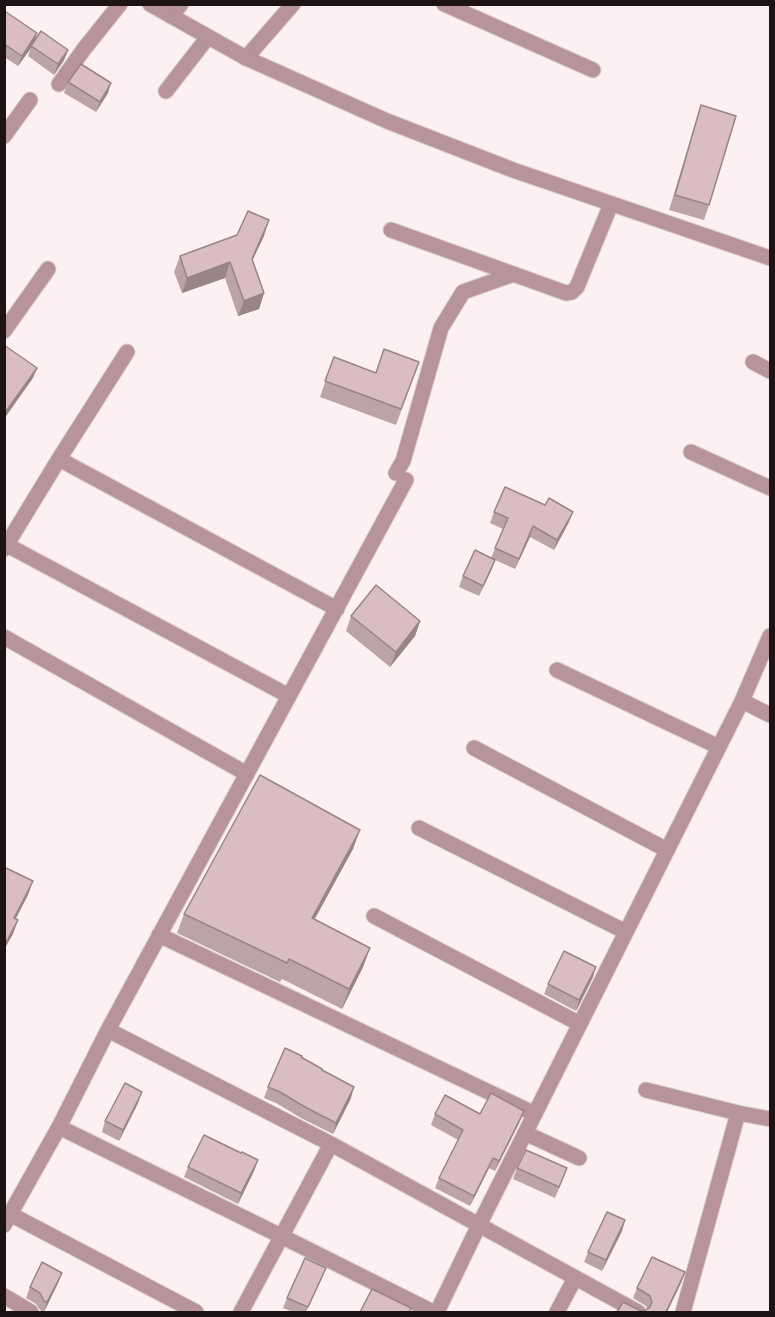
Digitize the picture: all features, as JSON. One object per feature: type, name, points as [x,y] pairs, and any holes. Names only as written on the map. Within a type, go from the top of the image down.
[{"type":"street","points":[[59,84],[84,48],[120,4]]},
{"type":"street","points":[[150,4],[176,10],[208,37],[246,58],[387,121],[503,166],[771,258]]},
{"type":"street","points":[[246,58],[293,4]]},
{"type":"street","points":[[444,4],[593,70]]},
{"type":"street","points":[[166,91],[208,37]]},
{"type":"street","points":[[4,136],[30,100]]},
{"type":"street","points":[[391,230],[566,293],[572,292],[577,287],[611,204]]},
{"type":"street","points":[[4,331],[48,269]]},
{"type":"street","points":[[196,1312],[7,1220],[59,1127],[159,935],[338,609],[401,477],[403,461],[441,328],[463,292],[514,274]]},
{"type":"street","points":[[127,352],[6,547],[289,696]]},
{"type":"street","points":[[753,362],[771,371]]},
{"type":"street","points":[[691,452],[771,488]]},
{"type":"street","points":[[59,459],[338,609]]},
{"type":"street","points":[[59,1127],[435,1312],[742,701],[771,636]]},
{"type":"street","points":[[4,637],[247,774]]},
{"type":"street","points":[[557,670],[719,747]]},
{"type":"street","points":[[742,701],[771,715]]},
{"type":"street","points":[[474,748],[667,850]]},
{"type":"street","points":[[419,828],[626,932]]},
{"type":"street","points":[[374,916],[580,1024]]},
{"type":"street","points":[[159,935],[535,1114]]},
{"type":"street","points":[[108,1030],[331,1144],[638,1312]]},
{"type":"street","points":[[646,1090],[771,1119]]},
{"type":"street","points":[[683,1312],[738,1113]]},
{"type":"street","points":[[525,1133],[579,1158]]},
{"type":"street","points":[[241,1312],[331,1144]]},
{"type":"street","points":[[557,1312],[575,1278]]},
{"type":"street","points":[[4,1296],[31,1312]]},
{"type":"building","points":[[6,12],[37,33],[22,56],[4,44],[4,15]]},
{"type":"building","points":[[41,31],[68,50],[58,64],[31,46]]},
{"type":"building","points":[[81,64],[111,83],[100,102],[68,82]]},
{"type":"building","points":[[701,105],[736,116],[709,205],[675,195]]},
{"type":"building","points":[[248,211],[269,220],[252,259],[264,293],[244,301],[230,262],[187,278],[180,256],[237,235]]},
{"type":"building","points":[[4,345],[37,368],[4,414]]},
{"type":"building","points":[[384,349],[419,362],[401,409],[325,381],[334,357],[376,373]]},
{"type":"building","points":[[505,487],[545,505],[549,498],[573,512],[557,540],[533,526],[519,559],[495,548],[508,518],[494,512]]},
{"type":"building","points":[[475,550],[495,560],[483,586],[463,576]]},
{"type":"building","points":[[376,585],[420,621],[396,652],[351,616]]},
{"type":"building","points":[[260,775],[360,830],[312,918],[370,948],[349,989],[289,959],[287,963],[184,914]]},
{"type":"building","points":[[4,867],[33,881],[14,918],[18,920],[4,946]]},
{"type":"building","points":[[564,951],[596,967],[579,1000],[548,984]]},
{"type":"building","points":[[285,1048],[354,1087],[336,1123],[268,1087]]},
{"type":"building","points":[[125,1083],[142,1092],[123,1130],[105,1121]]},
{"type":"building","points":[[491,1093],[524,1111],[499,1161],[493,1158],[474,1196],[439,1178],[463,1130],[435,1114],[445,1095],[480,1114]]},
{"type":"building","points":[[204,1135],[258,1160],[241,1193],[188,1167]]},
{"type":"building","points":[[526,1150],[567,1168],[559,1187],[517,1168]]},
{"type":"building","points":[[607,1212],[625,1220],[606,1260],[588,1252]]},
{"type":"building","points":[[652,1257],[685,1272],[666,1312],[617,1312],[623,1302],[641,1311],[650,1307],[652,1302],[650,1296],[637,1288]]},
{"type":"building","points":[[305,1258],[326,1268],[308,1307],[287,1298]]},
{"type":"building","points":[[42,1262],[62,1273],[47,1302],[40,1293],[30,1287]]},
{"type":"building","points":[[372,1289],[411,1308],[409,1312],[360,1312]]}]
